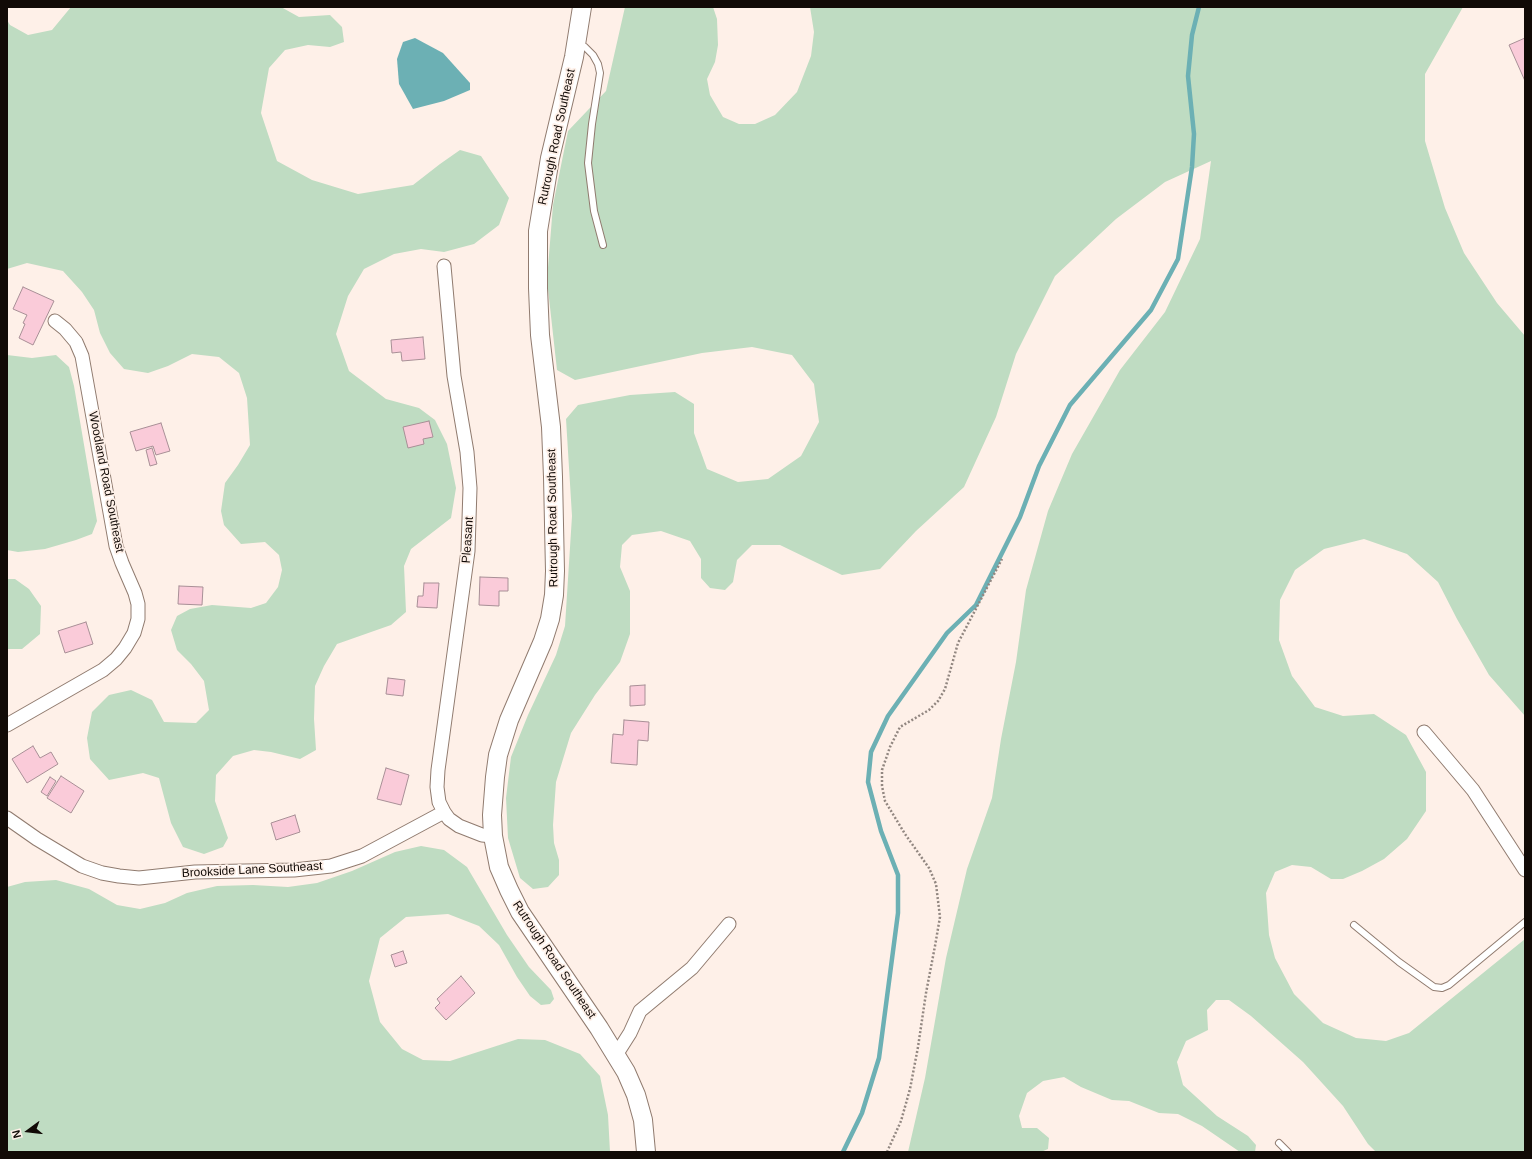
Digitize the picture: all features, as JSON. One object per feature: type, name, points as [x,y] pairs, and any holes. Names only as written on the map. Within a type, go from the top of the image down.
[{"type":"street","name":"Rutrough Road Southeast","points":[[582,7],[577,43],[550,158],[538,231],[540,335],[551,427],[555,571],[554,595],[544,641],[510,720],[498,755],[493,792],[493,836],[499,867],[520,912],[626,1072],[636,1095],[644,1120],[646,1152]]},
{"type":"street","name":"Pleasant","points":[[444,266],[454,376],[467,452],[470,488],[468,551],[438,770],[437,787],[444,812]]},
{"type":"street","name":"Woodland Road Southeast","points":[[7,726],[103,670],[116,659],[125,648],[134,633],[138,619],[138,604],[135,593],[116,546],[82,356],[76,342],[56,321]]},
{"type":"street","points":[[1424,732],[1473,790],[1525,870]]},
{"type":"street","points":[[444,812],[449,819],[459,826],[482,835],[493,836]]},
{"type":"street","name":"Brookside Lane Southeast","points":[[7,818],[37,839],[82,866],[102,873],[138,878],[195,872],[294,870],[331,866],[362,856],[444,812]]},
{"type":"street","points":[[616,1055],[630,1033],[640,1011],[692,968],[729,924]]},
{"type":"lane","points":[[577,43],[585,47],[593,55],[598,64],[600,73],[588,163],[594,211],[603,245]]},
{"type":"lane","points":[[1354,925],[1399,962],[1434,987],[1442,988],[1449,985],[1525,922]]},
{"type":"lane","points":[[1279,1143],[1288,1152]]},
{"type":"path","points":[[887,1152],[901,1121],[910,1089],[940,917],[936,884],[929,868],[922,856],[905,834],[885,801],[882,786],[882,770],[890,747],[900,727],[929,710],[938,701],[945,689],[958,644],[1002,559]]},
{"type":"green space","points":[[71,7],[281,7],[299,17],[330,15],[342,27],[344,42],[330,47],[308,45],[285,50],[269,68],[261,113],[277,161],[312,180],[358,194],[413,185],[460,150],[481,156],[509,198],[499,225],[474,244],[444,252],[421,249],[394,254],[364,269],[348,296],[336,334],[349,371],[386,399],[419,408],[435,420],[447,444],[456,488],[451,518],[411,549],[404,566],[406,612],[391,625],[337,644],[324,666],[315,686],[314,719],[316,750],[300,759],[271,752],[254,750],[233,756],[216,775],[215,801],[228,838],[223,847],[204,854],[183,847],[171,823],[159,778],[143,773],[109,780],[90,759],[87,738],[92,712],[109,695],[131,690],[152,700],[164,722],[196,723],[209,710],[204,681],[191,664],[177,650],[171,630],[177,616],[190,609],[212,605],[251,608],[266,603],[278,587],[282,570],[279,555],[265,542],[241,544],[224,525],[221,511],[225,483],[250,445],[247,398],[239,373],[219,357],[192,354],[168,366],[148,373],[124,369],[110,353],[100,333],[94,310],[82,292],[63,271],[27,263],[7,269],[7,20],[10,25],[28,35],[52,30]]},
{"type":"green space","points":[[625,7],[713,7],[717,19],[718,45],[715,62],[707,79],[710,95],[723,117],[739,124],[755,124],[775,115],[797,92],[811,56],[814,32],[810,7],[1463,7],[1425,74],[1425,141],[1445,208],[1464,253],[1497,303],[1525,336],[1525,716],[1489,675],[1438,582],[1407,554],[1364,539],[1324,549],[1295,570],[1280,600],[1279,640],[1292,676],[1315,707],[1343,716],[1374,714],[1406,735],[1426,772],[1426,811],[1407,839],[1384,859],[1362,871],[1343,879],[1331,879],[1311,867],[1292,865],[1275,872],[1266,893],[1269,935],[1275,958],[1294,994],[1323,1023],[1356,1038],[1386,1041],[1409,1033],[1525,939],[1525,1152],[1376,1152],[1368,1144],[1343,1106],[1303,1062],[1251,1016],[1229,1000],[1216,1000],[1207,1010],[1208,1030],[1186,1041],[1177,1062],[1183,1085],[1217,1116],[1248,1136],[1256,1145],[1255,1152],[1240,1152],[1202,1126],[1178,1114],[1159,1113],[1129,1101],[1112,1100],[1081,1087],[1064,1077],[1043,1081],[1027,1093],[1019,1116],[1022,1128],[1037,1128],[1049,1138],[1048,1149],[1041,1152],[908,1152],[925,1078],[946,958],[967,869],[992,798],[1001,739],[1016,662],[1026,590],[1048,511],[1072,454],[1120,370],[1165,312],[1200,239],[1211,161],[1165,182],[1116,219],[1055,276],[1016,354],[996,417],[964,487],[916,531],[880,569],[842,575],[780,545],[752,545],[737,560],[733,582],[725,590],[710,588],[701,578],[701,559],[690,541],[661,531],[632,535],[622,545],[620,567],[630,591],[630,634],[620,662],[595,695],[571,733],[556,782],[553,825],[554,843],[559,860],[559,875],[548,887],[533,889],[520,878],[508,838],[506,798],[511,757],[528,715],[556,655],[565,626],[572,516],[566,419],[578,405],[630,395],[675,392],[694,404],[694,433],[707,469],[738,482],[768,479],[801,456],[819,422],[814,384],[792,355],[752,347],[702,353],[575,380],[557,370],[547,280],[553,205],[568,131],[606,91]]},
{"type":"green space","points":[[7,355],[32,358],[56,355],[69,367],[74,386],[97,521],[92,534],[45,549],[18,552],[7,550]]},
{"type":"green space","points":[[7,579],[15,579],[29,589],[41,606],[40,634],[22,649],[7,649]]},
{"type":"green space","points":[[421,846],[444,850],[467,867],[507,935],[529,967],[551,990],[554,999],[550,1004],[541,1005],[530,996],[517,977],[499,945],[479,926],[448,914],[406,917],[380,938],[369,981],[380,1022],[402,1049],[423,1060],[450,1061],[518,1039],[545,1040],[580,1054],[600,1076],[608,1115],[610,1152],[7,1152],[7,887],[25,882],[56,880],[89,889],[117,905],[140,909],[165,903],[187,893],[217,886],[253,885],[288,887],[317,883],[352,871],[395,852]]},
{"type":"water","points":[[415,38],[443,53],[470,83],[470,90],[444,101],[413,109],[399,84],[397,59],[403,42]]},
{"type":"building","points":[[1525,38],[1525,81],[1509,45]]},
{"type":"building","points":[[23,287],[54,301],[33,345],[19,338],[27,315],[13,309]]},
{"type":"building","points":[[423,337],[425,359],[402,361],[401,352],[392,353],[391,340]]},
{"type":"building","points":[[429,421],[433,437],[423,439],[424,444],[408,448],[403,427]]},
{"type":"building","points":[[161,423],[170,451],[156,455],[153,446],[136,451],[130,432]]},
{"type":"building","points":[[152,448],[157,464],[150,466],[146,450]]},
{"type":"building","points":[[480,577],[508,578],[508,591],[499,591],[499,606],[479,605]]},
{"type":"building","points":[[424,583],[439,583],[437,608],[417,607],[418,596],[423,596]]},
{"type":"building","points":[[179,586],[203,587],[202,605],[178,604]]},
{"type":"building","points":[[86,622],[93,644],[65,653],[58,631]]},
{"type":"building","points":[[388,678],[405,680],[403,696],[386,694]]},
{"type":"building","points":[[645,685],[645,705],[630,706],[630,686]]},
{"type":"building","points":[[624,720],[649,722],[648,741],[638,740],[637,765],[611,763],[613,734],[623,735]]},
{"type":"building","points":[[33,746],[40,758],[51,752],[58,764],[27,783],[12,759]]},
{"type":"building","points":[[386,768],[409,775],[401,805],[377,799]]},
{"type":"building","points":[[61,776],[84,791],[71,813],[47,798]]},
{"type":"building","points":[[50,777],[56,781],[47,796],[41,792]]},
{"type":"building","points":[[295,815],[300,832],[276,840],[271,823]]},
{"type":"building","points":[[403,951],[407,963],[395,967],[391,955]]},
{"type":"building","points":[[461,976],[475,993],[446,1020],[435,1008],[440,1003],[437,999]]},
{"type":"waterway","points":[[843,1152],[862,1113],[879,1058],[898,913],[898,875],[881,831],[868,782],[871,752],[888,716],[947,633],[976,605],[1020,517],[1039,466],[1070,405],[1151,310],[1178,259],[1192,167],[1194,134],[1188,76],[1192,35],[1199,7]]}]
